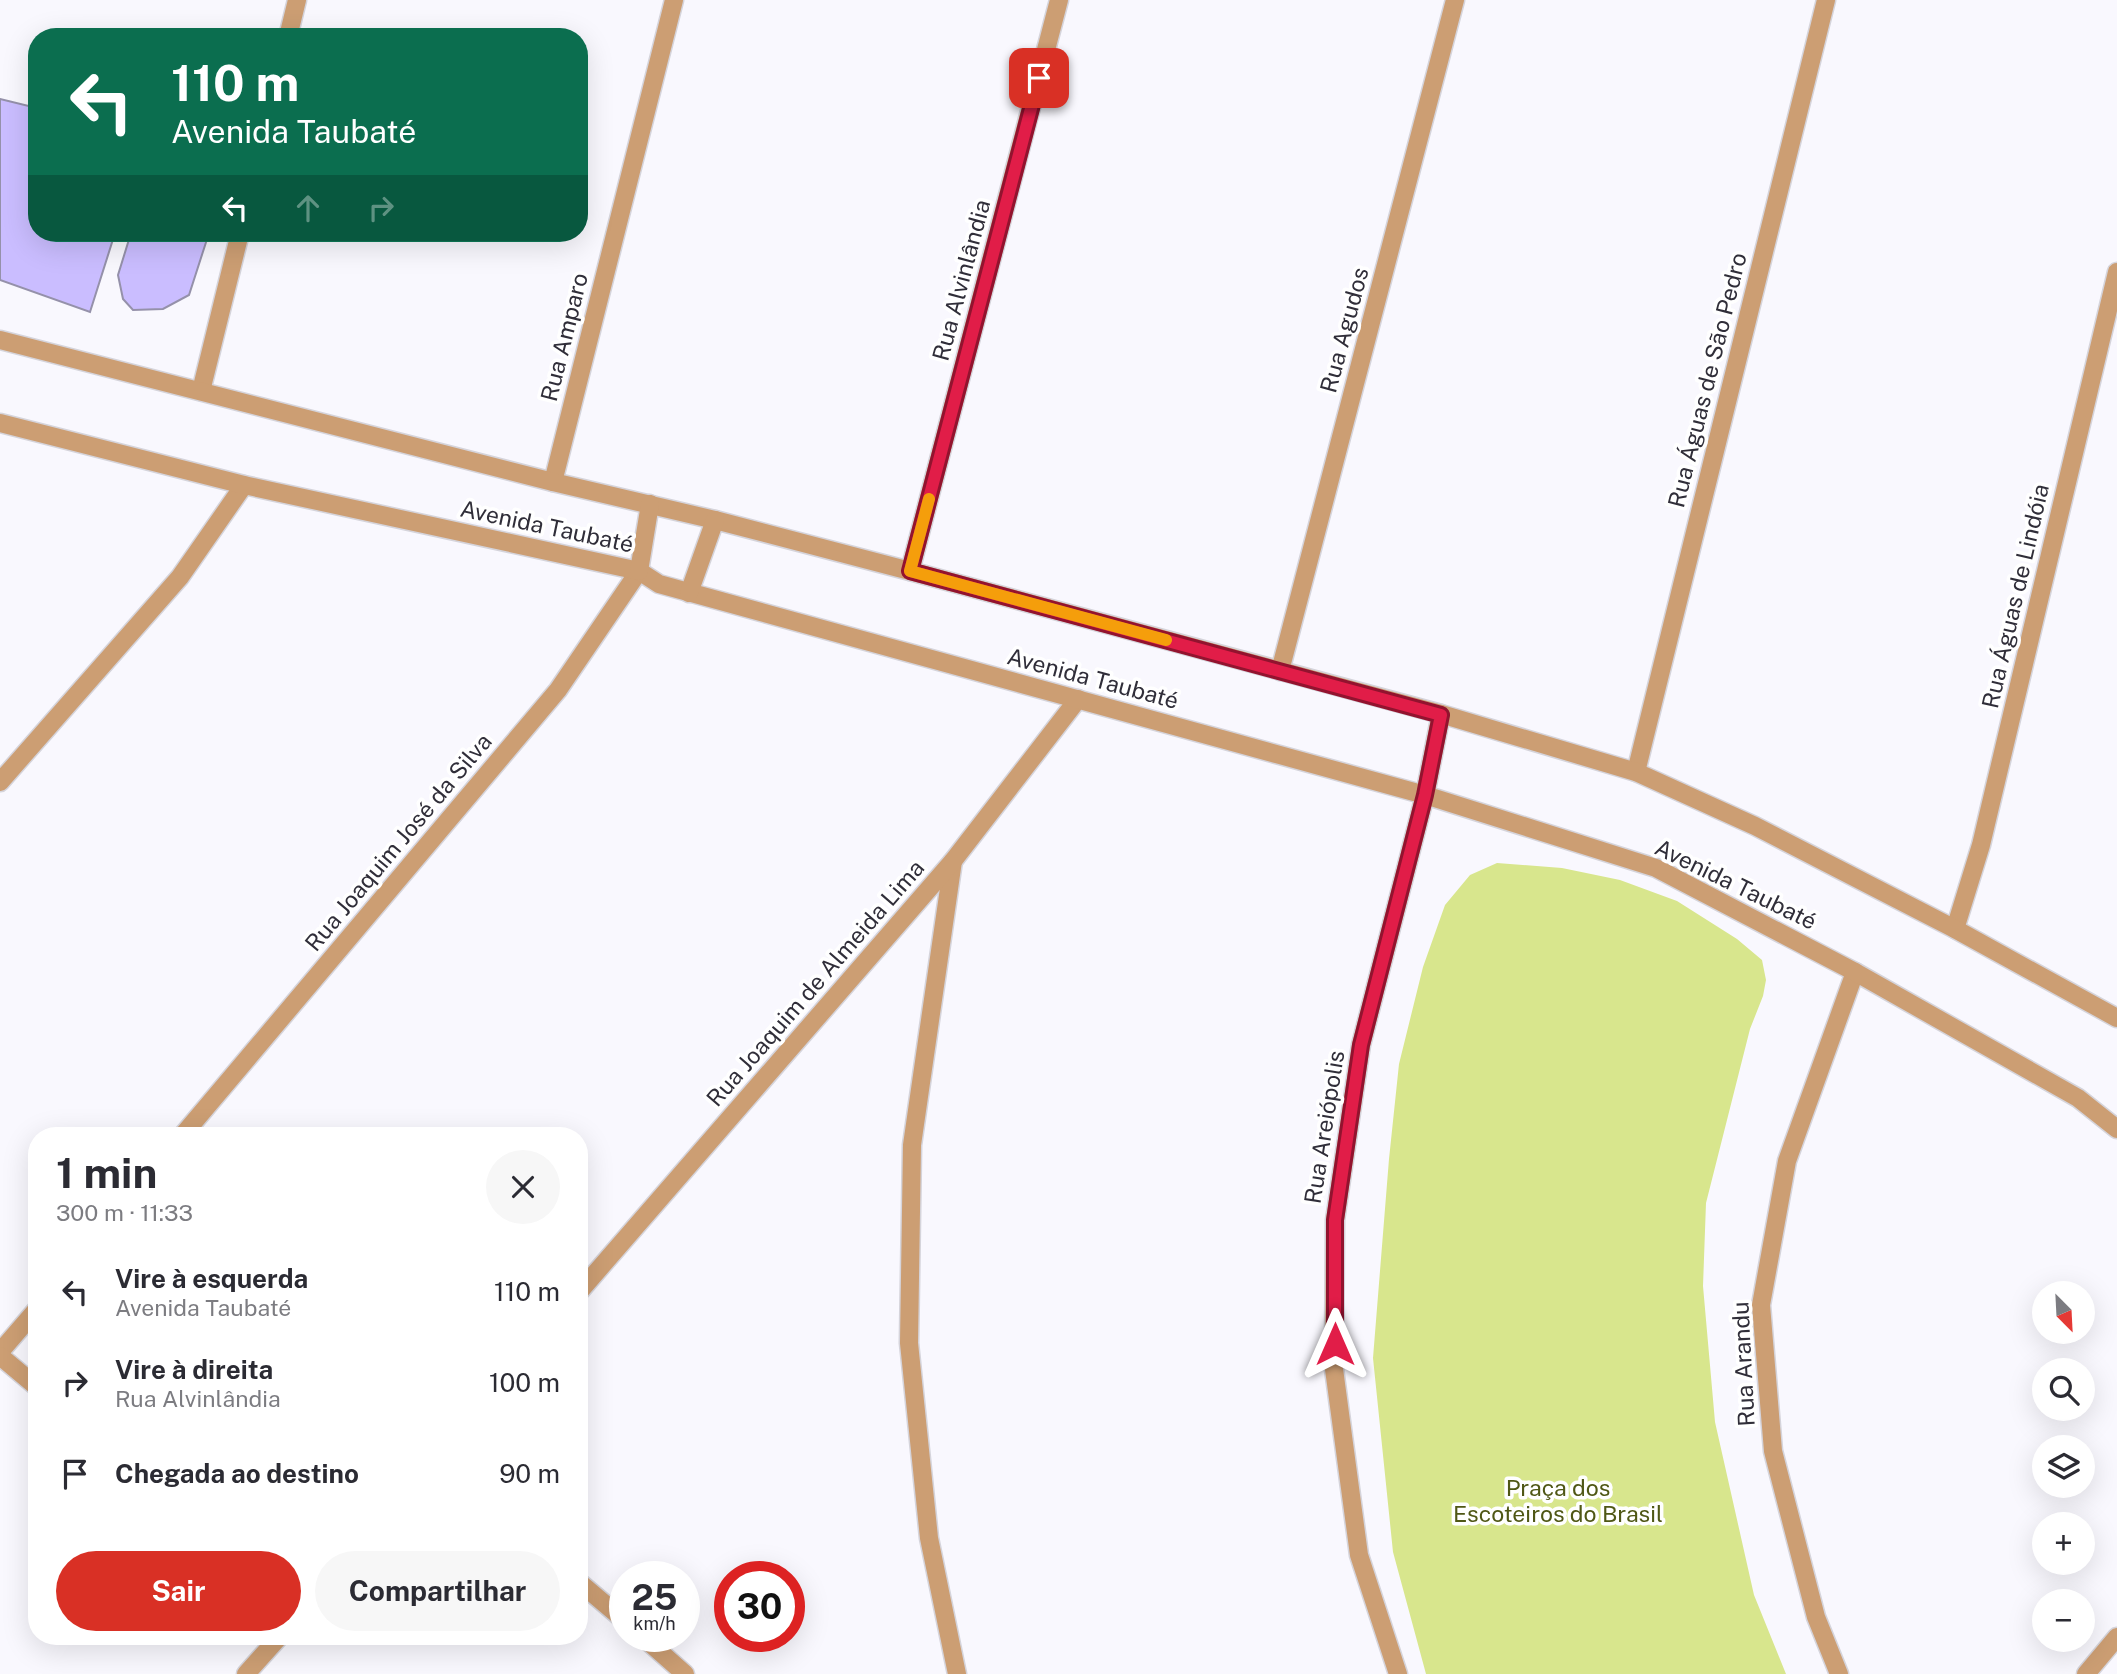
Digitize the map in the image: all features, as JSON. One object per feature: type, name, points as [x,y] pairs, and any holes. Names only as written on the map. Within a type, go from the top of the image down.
[{"type":"street","points":[[290,28],[297,0]]},
{"type":"street","name":"Rua Amparo","points":[[553,482],[674,0]]},
{"type":"street","name":"Rua Alvinlândia","points":[[910,571],[1059,0]]},
{"type":"street","name":"Rua Agudos","points":[[1280,671],[1455,0]]},
{"type":"street","name":"Rua Águas de São Pedro","points":[[1636,772],[1826,0]]},
{"type":"street","points":[[201,391],[238,242]]},
{"type":"street","name":"Rua Águas de Lindóia","points":[[1955,929],[1981,845],[2117,272]]},
{"type":"street","name":"Avenida Taubaté","points":[[0,340],[910,571],[1441,715],[1636,772],[1755,826],[1955,929],[2117,1018]]},
{"type":"street","name":"Avenida Taubaté","points":[[0,423],[244,485],[639,571],[659,584],[689,593],[1425,795],[1656,869],[1855,972],[2078,1098],[2117,1129]]},
{"type":"street","points":[[0,782],[180,577],[244,485]]},
{"type":"street","points":[[639,571],[650,504]]},
{"type":"street","points":[[689,593],[715,520]]},
{"type":"street","name":"Rua Joaquim José da Silva","points":[[190,1127],[558,690],[639,571]]},
{"type":"street","name":"Rua Joaquim de Almeida Lima","points":[[588,1282],[953,862],[1078,699]]},
{"type":"street","name":"Rua Areiópolis","points":[[1398,1674],[1359,1555],[1334,1369],[1335,1220],[1361,1045],[1425,795],[1441,715]]},
{"type":"street","points":[[953,862],[912,1145],[909,1343],[929,1538],[957,1674]]},
{"type":"street","name":"Rua Arandu","points":[[1839,1674],[1816,1617],[1773,1451],[1761,1305],[1787,1161],[1855,972]]},
{"type":"street","points":[[28,1320],[0,1354],[28,1379]]},
{"type":"street","points":[[588,1590],[609,1607]]},
{"type":"street","points":[[2086,1674],[2117,1637]]},
{"type":"street","points":[[246,1674],[272,1645]]},
{"type":"street","points":[[660,1652],[685,1674]]},
{"type":"green space","name":"Praça dos Escoteiros do Brasil","points":[[1497,863],[1562,868],[1620,880],[1677,901],[1737,939],[1762,960],[1766,980],[1763,996],[1750,1029],[1706,1203],[1703,1286],[1715,1422],[1754,1595],[1786,1674],[1426,1674],[1393,1552],[1373,1358],[1389,1159],[1399,1064],[1423,967],[1445,905],[1470,875]]},
{"type":"building","points":[[0,99],[28,106],[28,242],[112,242],[90,312],[0,280]]},
{"type":"building","points":[[128,242],[206,242],[189,295],[163,309],[133,310],[123,299],[118,275]]},
{"type":"slow traffic","points":[[929,499],[910,571],[1166,640]]},
{"type":"route","points":[[1039,78],[910,571],[1441,715],[1425,795],[1361,1045],[1335,1220],[1335,1344]]}]
